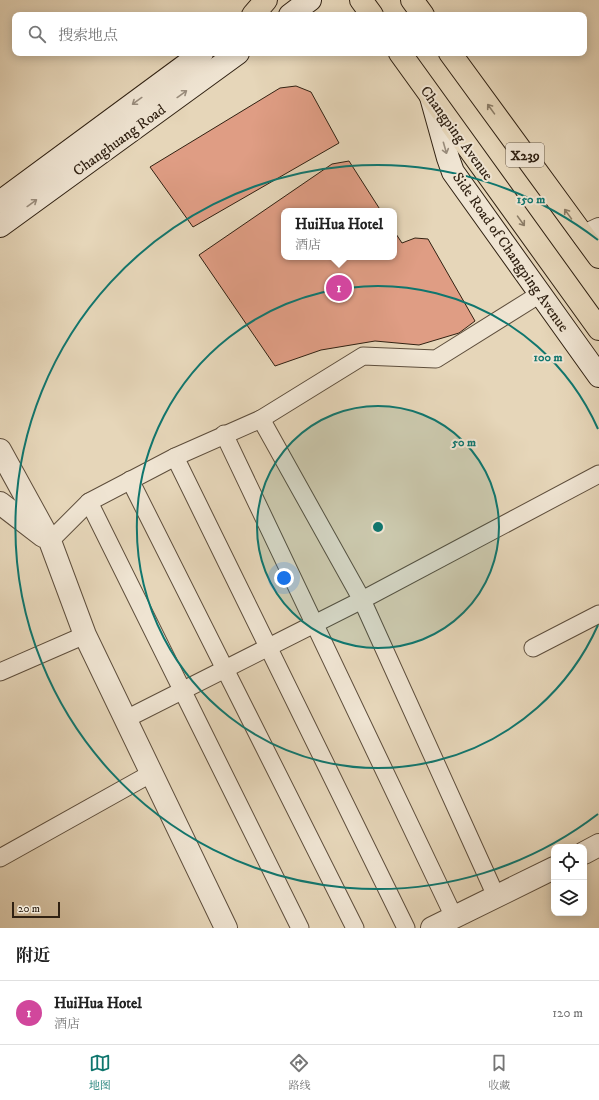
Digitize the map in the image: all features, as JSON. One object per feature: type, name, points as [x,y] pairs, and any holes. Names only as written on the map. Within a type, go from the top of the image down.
[{"type":"main road","points":[[256,12],[266,0]]},
{"type":"main road","points":[[257,12],[274,0]]},
{"type":"main road","points":[[294,12],[310,0]]},
{"type":"main road","points":[[361,0],[370,12]]},
{"type":"main road","points":[[412,0],[420,12]]},
{"type":"main road","points":[[429,0],[431,12]]},
{"type":"main road","name":"Changhuang Road","points":[[0,202],[198,56]]},
{"type":"main road","name":"Changhuang Road","points":[[0,226],[234,56]]},
{"type":"main road","name":"Changping Avenue","points":[[400,56],[599,329]]},
{"type":"main road","name":"X239","points":[[452,56],[592,233],[599,257]]},
{"type":"main road","name":"Side Road of Changping Avenue","points":[[431,97],[453,172],[599,376]]},
{"type":"main road","points":[[0,450],[50,541],[85,635],[226,928]]},
{"type":"main road","points":[[0,503],[50,541]]},
{"type":"main road","points":[[587,851],[599,845]]},
{"type":"main road","points":[[432,928],[551,869]]},
{"type":"street","points":[[50,541],[88,502],[175,457],[224,434],[261,419],[363,356],[436,358],[540,294]]},
{"type":"street","points":[[261,419],[362,600],[496,896]]},
{"type":"street","points":[[224,434],[454,917]]},
{"type":"street","points":[[175,457],[406,928]]},
{"type":"street","points":[[126,719],[362,600],[599,474]]},
{"type":"street","points":[[130,480],[355,928]]},
{"type":"street","points":[[88,502],[183,690],[300,928]]},
{"type":"street","points":[[533,648],[599,614]]},
{"type":"street","points":[[0,672],[85,635]]},
{"type":"street","points":[[0,858],[152,773]]},
{"type":"building","points":[[296,86],[311,92],[339,143],[193,227],[150,167],[280,88]]},
{"type":"building","points":[[349,161],[379,208],[281,208],[281,260],[397,260],[397,236],[402,243],[415,238],[428,239],[475,321],[459,333],[419,345],[375,341],[321,350],[275,366],[199,255],[332,164]]},
{"type":"place","name":"HuiHua Hotel","points":[[339,288]]}]
